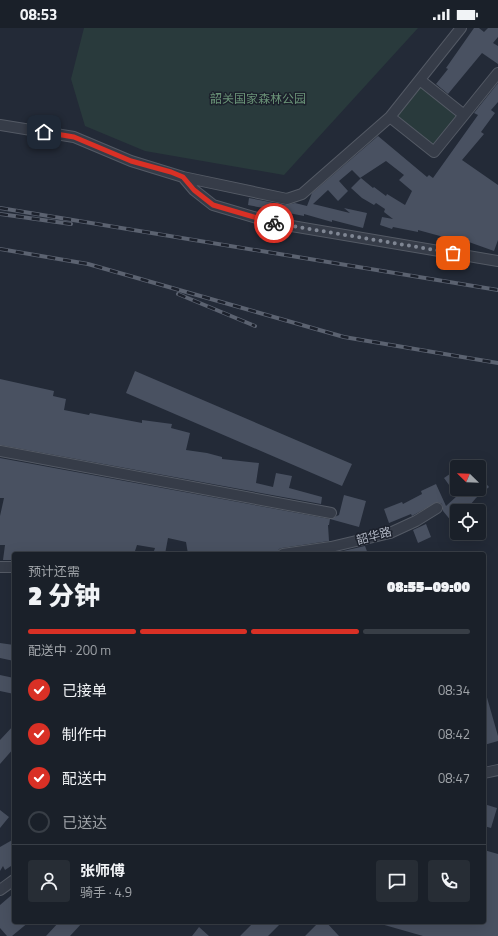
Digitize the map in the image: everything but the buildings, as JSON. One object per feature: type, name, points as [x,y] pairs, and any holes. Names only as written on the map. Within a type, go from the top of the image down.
[{"type":"street","points":[[0,125],[74,137],[131,161],[183,177],[287,199],[302,194],[390,116],[461,28]]},
{"type":"street","points":[[390,116],[434,152],[498,73]]},
{"type":"street","points":[[420,80],[464,115]]},
{"type":"street","points":[[183,177],[194,190],[213,205],[274,223],[498,261]]},
{"type":"street","points":[[0,451],[331,513]]},
{"type":"street","name":"韶华路","points":[[297,552],[331,547],[390,533],[416,521],[437,508]]},
{"type":"street","points":[[0,567],[12,568]]},
{"type":"street","points":[[486,773],[498,770]]},
{"type":"street","points":[[0,890],[12,881]]},
{"type":"green space","name":"韶关国家森林公园","points":[[84,28],[418,28],[284,175],[145,151],[85,126],[71,79]]},
{"type":"green space","points":[[420,86],[457,117],[432,148],[395,116]]},
{"type":"railway","points":[[0,208],[498,290]]},
{"type":"railway","points":[[0,214],[71,224]]},
{"type":"railway","points":[[0,249],[88,264],[344,337],[498,363]]},
{"type":"railway","points":[[178,294],[255,326]]},
{"type":"way so far","points":[[274,223],[453,253]]},
{"type":"route","points":[[44,132],[74,137],[92,143],[131,161],[171,172],[183,177],[194,190],[213,205],[274,223]]}]
